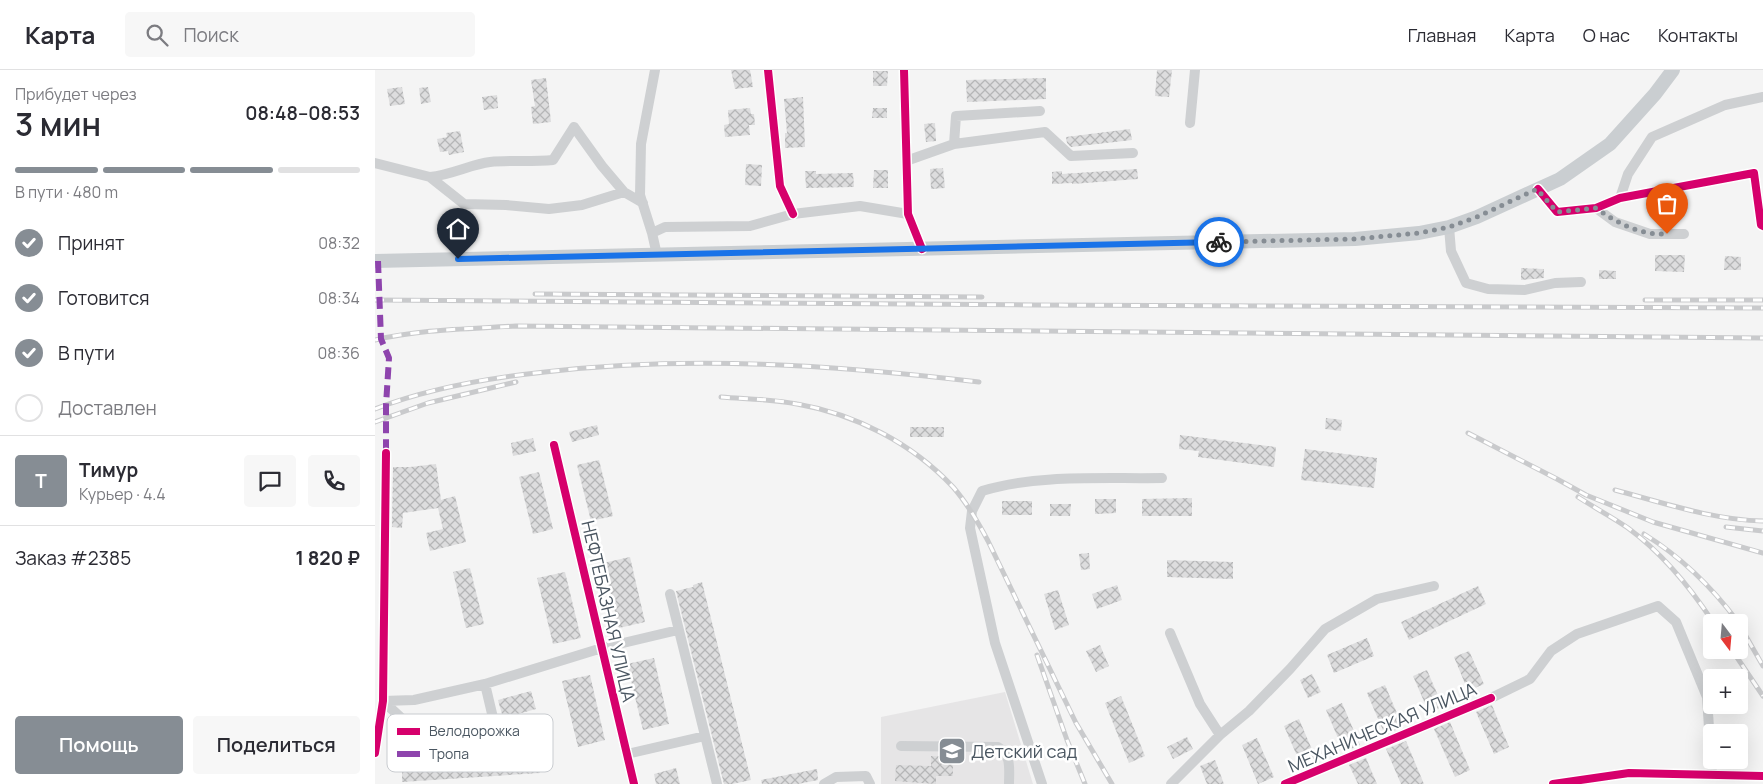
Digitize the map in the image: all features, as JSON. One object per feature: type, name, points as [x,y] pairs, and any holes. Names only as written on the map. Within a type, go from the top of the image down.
[{"type":"main road","points":[[375,261],[1355,239],[1419,233],[1449,227],[1477,217],[1560,179],[1609,144],[1655,94],[1673,70]]},
{"type":"street","points":[[655,70],[641,144],[640,194],[657,255]]},
{"type":"street","points":[[768,70],[780,186],[793,214]]},
{"type":"street","points":[[904,70],[907,214],[922,249]]},
{"type":"street","points":[[1189,123],[1195,70]]},
{"type":"street","points":[[1620,198],[1628,174],[1653,137],[1725,105],[1763,97]]},
{"type":"street","points":[[954,144],[956,116],[1040,111]]},
{"type":"street","points":[[375,162],[430,177],[444,176],[489,162],[553,160],[574,127],[601,166],[624,192],[643,203]]},
{"type":"street","points":[[906,161],[954,144],[1045,132],[1071,156],[1133,153]]},
{"type":"street","points":[[1537,189],[1557,212],[1596,208],[1620,198],[1754,173],[1761,225],[1763,226]]},
{"type":"street","points":[[430,177],[464,204],[549,209],[582,205],[624,192]]},
{"type":"street","points":[[652,233],[665,227],[751,226],[793,214],[861,206],[907,214]]},
{"type":"street","points":[[1596,208],[1615,222],[1650,234],[1684,234]]},
{"type":"street","points":[[1449,227],[1451,251],[1466,282],[1488,290],[1525,290],[1555,283],[1581,282]]},
{"type":"street","name":"НЕФТЕБАЗНАЯ УЛИЦА","points":[[554,445],[635,784]]},
{"type":"street","points":[[375,753],[383,701],[386,453]]},
{"type":"street","points":[[1042,784],[995,643],[970,528],[972,511],[982,492],[998,486],[1037,480],[1162,478]]},
{"type":"street","points":[[1171,784],[1220,735],[1249,711],[1325,630],[1377,599],[1434,586]]},
{"type":"street","points":[[670,594],[717,784]]},
{"type":"street","name":"МЕХАНИЧЕСКАЯ УЛИЦА","points":[[1285,784],[1491,698],[1531,679],[1551,651],[1577,634],[1658,606],[1676,622],[1707,697],[1712,774]]},
{"type":"street","points":[[383,701],[413,700],[485,684],[603,648],[678,630]]},
{"type":"street","points":[[1170,634],[1200,704],[1220,735]]},
{"type":"street","points":[[485,684],[492,714]]},
{"type":"street","points":[[383,701],[397,714]]},
{"type":"street","points":[[627,754],[705,736]]},
{"type":"street","points":[[901,746],[998,746],[1004,750],[1008,758],[1009,784]]},
{"type":"street","points":[[1553,784],[1629,773],[1763,776]]},
{"type":"street","points":[[824,784],[836,777],[866,776],[870,784]]},
{"type":"shaded area","name":"Детский сад","points":[[1005,692],[1033,784],[881,784],[881,717]]},
{"type":"building","points":[[731,70],[750,70],[753,87],[735,89]]},
{"type":"building","points":[[1157,70],[1172,70],[1169,97],[1155,96]]},
{"type":"building","points":[[873,71],[888,71],[887,86],[873,86]]},
{"type":"building","points":[[546,78],[551,122],[533,124],[531,107],[535,106],[531,80]]},
{"type":"building","points":[[1046,78],[1046,99],[967,102],[966,80]]},
{"type":"building","points":[[402,87],[405,104],[390,106],[387,89]]},
{"type":"building","points":[[428,87],[431,102],[421,104],[419,88]]},
{"type":"building","points":[[497,95],[498,108],[484,110],[482,97]]},
{"type":"building","points":[[803,97],[805,147],[785,148],[785,133],[787,133],[784,99]]},
{"type":"building","points":[[750,108],[751,114],[754,114],[755,125],[749,125],[750,135],[725,137],[724,125],[729,124],[728,110]]},
{"type":"building","points":[[873,108],[887,108],[887,118],[872,118]]},
{"type":"building","points":[[935,123],[936,141],[926,142],[924,124]]},
{"type":"building","points":[[1130,129],[1132,140],[1071,147],[1067,143],[1066,137]]},
{"type":"building","points":[[460,131],[464,152],[449,155],[448,151],[440,152],[437,139],[447,137],[446,133]]},
{"type":"building","points":[[746,164],[762,165],[761,186],[745,185]]},
{"type":"building","points":[[943,168],[945,188],[931,189],[930,169]]},
{"type":"building","points":[[1137,169],[1138,179],[1052,184],[1052,172],[1062,171],[1062,174]]},
{"type":"building","points":[[874,170],[888,170],[888,188],[873,188]]},
{"type":"building","points":[[805,171],[816,171],[816,174],[853,173],[854,187],[806,188]]},
{"type":"building","points":[[1655,255],[1685,255],[1684,272],[1655,271]]},
{"type":"building","points":[[1725,256],[1741,257],[1741,270],[1724,270]]},
{"type":"building","points":[[1521,268],[1544,269],[1544,278],[1521,280]]},
{"type":"building","points":[[1599,270],[1616,271],[1616,279],[1599,279]]},
{"type":"building","points":[[1326,418],[1342,420],[1341,431],[1325,429]]},
{"type":"building","points":[[597,425],[599,435],[572,442],[569,432]]},
{"type":"building","points":[[910,427],[944,427],[944,437],[910,437]]},
{"type":"building","points":[[1180,435],[1276,447],[1274,467],[1198,457],[1199,451],[1179,449]]},
{"type":"building","points":[[533,438],[536,451],[513,456],[511,443]]},
{"type":"building","points":[[1305,449],[1377,458],[1374,488],[1301,480]]},
{"type":"building","points":[[599,460],[613,516],[591,521],[577,465]]},
{"type":"building","points":[[436,464],[441,500],[455,496],[466,542],[430,551],[426,533],[443,529],[438,508],[403,513],[402,528],[392,527],[393,467]]},
{"type":"building","points":[[539,472],[553,529],[533,534],[519,477]]},
{"type":"building","points":[[1192,498],[1192,516],[1142,516],[1142,499]]},
{"type":"building","points":[[1095,499],[1116,499],[1116,513],[1095,514]]},
{"type":"building","points":[[1002,501],[1032,501],[1032,515],[1002,515]]},
{"type":"building","points":[[1050,504],[1071,504],[1070,516],[1050,516]]},
{"type":"building","points":[[1089,553],[1090,569],[1081,570],[1079,554]]},
{"type":"building","points":[[630,557],[645,622],[619,628],[603,563]]},
{"type":"building","points":[[1167,560],[1233,562],[1233,579],[1167,577]]},
{"type":"building","points":[[470,568],[484,624],[466,628],[453,572]]},
{"type":"building","points":[[565,572],[581,638],[553,644],[537,578]]},
{"type":"building","points":[[702,582],[751,780],[732,784],[724,784],[676,591],[693,587],[693,585]]},
{"type":"building","points":[[1117,585],[1122,600],[1097,609],[1092,594]]},
{"type":"building","points":[[1478,586],[1486,604],[1409,640],[1401,622]]},
{"type":"building","points":[[1058,590],[1069,625],[1055,630],[1044,594]]},
{"type":"building","points":[[1367,638],[1374,656],[1334,673],[1327,655]]},
{"type":"building","points":[[1100,645],[1109,666],[1096,672],[1086,651]]},
{"type":"building","points":[[1469,651],[1484,684],[1468,691],[1454,657]]},
{"type":"building","points":[[654,658],[669,724],[643,730],[627,664]]},
{"type":"building","points":[[1427,670],[1443,707],[1429,713],[1413,676]]},
{"type":"building","points":[[1312,674],[1321,692],[1308,698],[1300,680]]},
{"type":"building","points":[[590,675],[605,740],[578,747],[562,681]]},
{"type":"building","points":[[1385,685],[1402,725],[1399,726],[1400,728],[1385,735],[1367,693]]},
{"type":"building","points":[[531,691],[536,709],[518,714],[502,714],[498,700]]},
{"type":"building","points":[[1121,696],[1145,756],[1129,763],[1105,703]]},
{"type":"building","points":[[1342,703],[1360,745],[1344,752],[1326,710]]},
{"type":"building","points":[[1492,705],[1509,747],[1494,754],[1476,712]]},
{"type":"building","points":[[1299,719],[1316,759],[1301,765],[1284,726]]},
{"type":"building","points":[[1450,722],[1470,770],[1455,777],[1434,729]]},
{"type":"building","points":[[1187,737],[1193,749],[1173,759],[1167,747]]},
{"type":"building","points":[[1257,738],[1274,777],[1258,784],[1242,745]]},
{"type":"building","points":[[1406,741],[1424,784],[1401,784],[1386,749]]},
{"type":"building","points":[[931,756],[953,756],[953,776],[936,776],[936,784],[895,781],[896,765],[931,766]]},
{"type":"building","points":[[1366,758],[1377,784],[1358,784],[1349,765]]},
{"type":"building","points":[[1215,760],[1224,784],[1207,784],[1200,766]]},
{"type":"building","points":[[676,768],[680,784],[656,784],[654,774]]},
{"type":"building","points":[[817,769],[818,780],[798,784],[762,784],[761,780]]},
{"type":"building","points":[[402,772],[540,772],[540,773],[402,782]]},
{"type":"railway","points":[[535,294],[982,297]]},
{"type":"railway","points":[[375,300],[1763,308]]},
{"type":"railway","points":[[1645,300],[1763,300]]},
{"type":"railway","points":[[375,340],[427,332],[516,326],[1763,338]]},
{"type":"railway","points":[[375,409],[416,395],[502,377],[599,367],[653,364],[762,364],[871,371],[979,382]]},
{"type":"railway","points":[[375,422],[428,403],[516,382]]},
{"type":"railway","points":[[721,397],[788,402],[840,415],[861,423],[901,444],[937,471],[968,506],[984,534],[1076,723],[1112,784]]},
{"type":"railway","points":[[1468,433],[1586,495],[1653,522],[1763,553]]},
{"type":"railway","points":[[1615,490],[1726,518],[1763,521]]},
{"type":"railway","points":[[1578,497],[1628,528],[1652,548],[1685,583],[1707,614]]},
{"type":"railway","points":[[1726,527],[1763,531]]},
{"type":"railway","points":[[1644,534],[1683,563],[1718,597],[1732,614]]},
{"type":"railway","points":[[1748,640],[1763,666]]},
{"type":"railway","points":[[1037,655],[1067,740],[1085,784]]},
{"type":"railway","points":[[1738,659],[1763,696]]},
{"type":"marked path","points":[[378,261],[381,339],[389,358],[386,405],[386,453]]},
{"type":"cycle path","points":[[768,70],[780,186],[793,214]]},
{"type":"cycle path","points":[[904,70],[908,214],[922,249]]},
{"type":"cycle path","points":[[1538,189],[1557,212],[1596,208],[1620,198],[1754,173],[1761,225],[1763,226]]},
{"type":"cycle path","points":[[554,445],[634,784]]},
{"type":"cycle path","points":[[375,753],[383,701],[386,453]]},
{"type":"cycle path","points":[[1285,784],[1491,698]]},
{"type":"cycle path","points":[[1553,784],[1629,773],[1763,776]]},
{"type":"way so far","points":[[1219,242],[1355,239],[1419,233],[1449,227],[1477,217],[1537,189],[1557,212],[1596,208],[1615,222],[1650,234],[1667,234]]},
{"type":"place","name":"Детский сад","points":[[952,751]]},
{"type":"route","points":[[458,259],[1219,242]]}]
